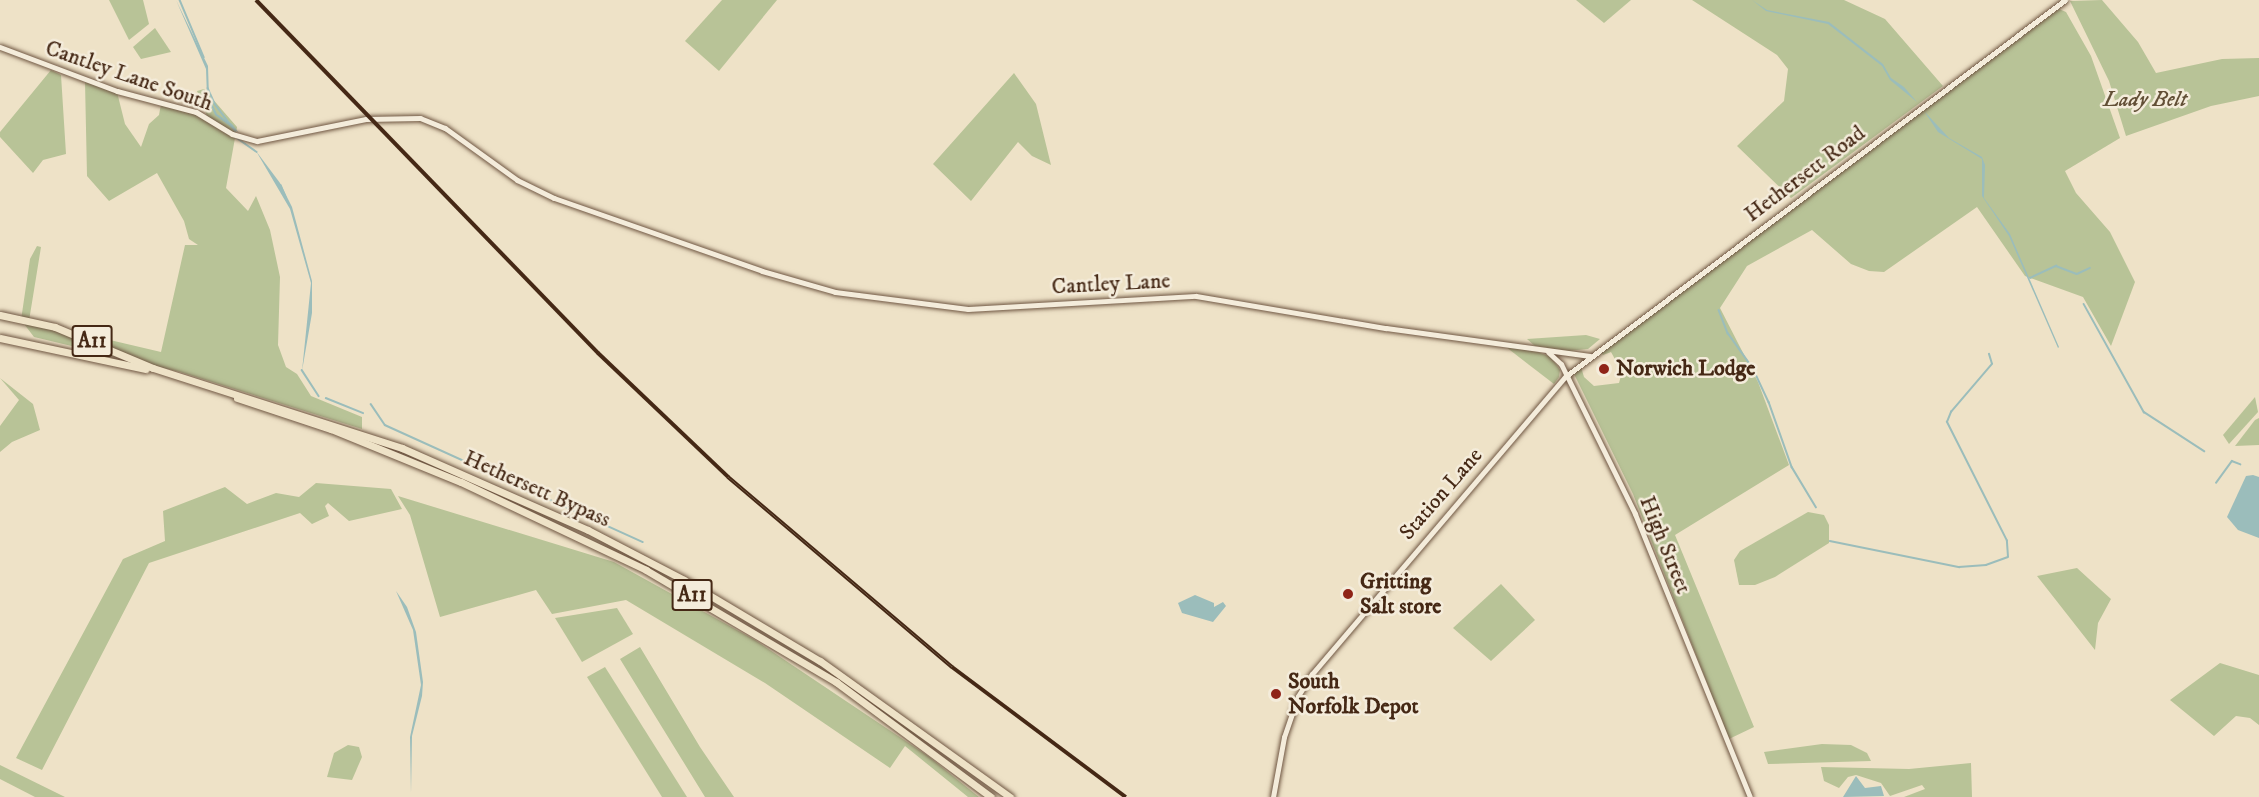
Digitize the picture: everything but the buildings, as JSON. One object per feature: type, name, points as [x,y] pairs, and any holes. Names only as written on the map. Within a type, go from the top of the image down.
[{"type":"highway","name":"Hethersett Bypass","points":[[0,315],[55,327],[153,368],[402,448],[588,530],[684,580],[820,661],[1010,797]]},
{"type":"highway","name":"Hethersett Bypass","points":[[0,338],[151,370],[331,429],[521,509],[728,615],[869,704],[991,797]]},
{"type":"street","name":"Hethersett Road","points":[[1566,376],[2065,0]]},
{"type":"street","name":"Cantley Lane South","points":[[0,47],[117,91],[196,112],[232,134],[251,140],[267,141],[366,119],[420,118],[445,128],[533,189],[680,243]]},
{"type":"street","name":"Cantley Lane","points":[[680,243],[801,284],[907,303],[998,309],[1196,296],[1590,356]]},
{"type":"street","points":[[1548,351],[1566,376]]},
{"type":"street","name":"High Street","points":[[1566,376],[1635,514],[1750,797]]},
{"type":"street","name":"Station Lane","points":[[1273,797],[1287,728],[1298,696],[1312,674],[1566,376]]},
{"type":"green space","points":[[109,0],[143,0],[149,24],[129,40]]},
{"type":"green space","points":[[722,0],[777,0],[719,71],[685,41]]},
{"type":"green space","points":[[1576,0],[1631,0],[1604,23]]},
{"type":"green space","points":[[1692,0],[1844,0],[1885,19],[1943,86],[1791,198],[1737,146],[1784,101],[1788,69],[1777,55]]},
{"type":"green space","name":"Lady Belt","points":[[2102,0],[2138,42],[2156,73],[2222,59],[2259,58],[2259,96],[2211,106],[2126,136],[2109,81],[2070,1]]},
{"type":"green space","points":[[2059,9],[2066,12],[2091,56],[2120,138],[2065,171],[2076,193],[2110,232],[2135,282],[2111,346],[2083,297],[2025,276],[1977,207],[1884,272],[1869,271],[1851,264],[1812,230],[1747,266],[1720,308],[1758,382],[1789,465],[1675,535],[1754,727],[1729,739],[1633,494],[1574,374],[1581,367],[1584,377],[1594,386],[1619,383],[1622,372],[1611,352],[1603,355],[1600,351]]},
{"type":"green space","points":[[155,28],[171,52],[141,59],[133,47]]},
{"type":"green space","points":[[51,70],[61,75],[66,154],[43,160],[33,173],[0,137],[0,132]]},
{"type":"green space","points":[[1014,73],[1036,104],[1051,165],[1032,156],[1018,142],[971,201],[933,164]]},
{"type":"green space","points":[[85,82],[117,92],[125,124],[141,147],[149,124],[159,115],[161,104],[207,116],[197,91],[204,89],[237,127],[226,188],[248,211],[256,196],[270,230],[280,277],[278,345],[286,367],[297,374],[311,396],[362,417],[362,429],[180,372],[34,337],[21,320],[30,259],[37,246],[41,247],[29,321],[161,352],[185,245],[198,245],[189,239],[184,221],[157,173],[109,201],[87,176]]},
{"type":"green space","points":[[1586,335],[1600,339],[1588,349],[1567,351],[1535,346],[1527,339]]},
{"type":"green space","points":[[1506,347],[1530,349],[1551,357],[1560,370],[1559,377],[1554,384]]},
{"type":"green space","points":[[0,378],[33,404],[40,430],[12,442],[0,452],[0,426],[19,400]]},
{"type":"green space","points":[[2255,397],[2258,412],[2229,444],[2223,435]]},
{"type":"green space","points":[[2259,418],[2259,445],[2235,446],[2255,420]]},
{"type":"green space","points":[[316,483],[391,489],[402,509],[349,521],[328,503],[325,506],[329,516],[312,524],[300,513],[149,563],[42,770],[16,758],[123,559],[165,541],[163,511],[225,487],[247,504],[276,493],[299,497]]},
{"type":"green space","points":[[398,496],[614,562],[755,640],[928,756],[979,797],[968,797],[905,746],[890,768],[765,683],[626,600],[552,614],[536,590],[440,617],[410,515]]},
{"type":"green space","points":[[1808,512],[1824,515],[1829,525],[1829,543],[1775,577],[1755,585],[1739,585],[1734,560],[1740,551]]},
{"type":"green space","points":[[2077,568],[2111,599],[2098,623],[2095,650],[2037,576]]},
{"type":"green space","points":[[1501,584],[1535,620],[1491,661],[1453,628]]},
{"type":"green space","points":[[617,608],[633,634],[582,662],[555,618]]},
{"type":"green space","points":[[640,647],[700,747],[734,797],[705,797],[620,659]]},
{"type":"green space","points":[[2220,663],[2259,675],[2259,725],[2250,718],[2236,716],[2214,736],[2170,700]]},
{"type":"green space","points":[[605,667],[687,797],[662,797],[587,677]]},
{"type":"green space","points":[[1822,744],[1851,745],[1867,753],[1871,761],[1768,764],[1764,752]]},
{"type":"green space","points":[[348,745],[359,747],[362,757],[352,780],[327,777],[334,753]]},
{"type":"green space","points":[[1971,763],[1972,797],[1904,797],[1925,789],[1922,785],[1890,796],[1881,783],[1856,775],[1848,777],[1839,788],[1824,781],[1821,767],[1909,769]]},
{"type":"green space","points":[[0,765],[65,797],[35,797],[0,779]]},
{"type":"water","points":[[176,0],[208,66],[209,97],[217,114],[232,124],[239,133],[215,115],[207,97],[206,69]]},
{"type":"water","points":[[1752,0],[1767,10],[1829,22],[1883,64],[1891,78],[1904,87],[1917,102],[1890,80],[1882,66],[1828,24],[1766,11]]},
{"type":"water","points":[[1924,111],[1949,138],[1982,157],[1985,165],[1984,198],[2010,234],[2058,348],[2009,236],[1982,196],[1982,159],[1938,132]]},
{"type":"water","points":[[256,151],[280,183],[292,207],[312,281],[312,313],[302,371],[311,283],[290,209]]},
{"type":"water","points":[[2246,476],[2259,477],[2259,538],[2238,530],[2227,517]]},
{"type":"water","points":[[396,591],[407,607],[416,632],[423,682],[422,696],[412,736],[411,794],[410,737],[421,685],[413,630]]},
{"type":"water","points":[[1195,595],[1214,603],[1214,607],[1223,602],[1226,606],[1213,622],[1182,613],[1178,603]]},
{"type":"water","points":[[1856,776],[1865,788],[1881,786],[1884,796],[1843,797]]},
{"type":"waterway","points":[[180,0],[204,57]]},
{"type":"waterway","points":[[208,88],[215,104],[235,131]]},
{"type":"waterway","points":[[237,138],[257,152]]},
{"type":"waterway","points":[[281,185],[286,197]]},
{"type":"waterway","points":[[2030,278],[2056,266],[2077,274],[2090,268]]},
{"type":"waterway","points":[[2084,304],[2144,412],[2204,451]]},
{"type":"waterway","points":[[1719,310],[1728,333],[1753,368],[1769,402],[1792,467],[1816,507]]},
{"type":"waterway","points":[[1830,541],[1959,567],[1986,565],[2008,557],[2007,541],[1947,422],[1951,412],[1992,364],[1989,354]]},
{"type":"waterway","points":[[302,370],[319,396]]},
{"type":"waterway","points":[[326,398],[363,413]]},
{"type":"waterway","points":[[371,404],[385,425],[643,542]]},
{"type":"waterway","points":[[2216,483],[2232,461],[2240,464]]},
{"type":"railway","points":[[256,0],[598,353],[728,477],[952,667],[1126,797]]},
{"type":"place","name":"Norwich Lodge","points":[[1604,369]]},
{"type":"place","name":"Gritting Salt store","points":[[1348,594]]},
{"type":"place","name":"South Norfolk Depot","points":[[1276,694]]}]
